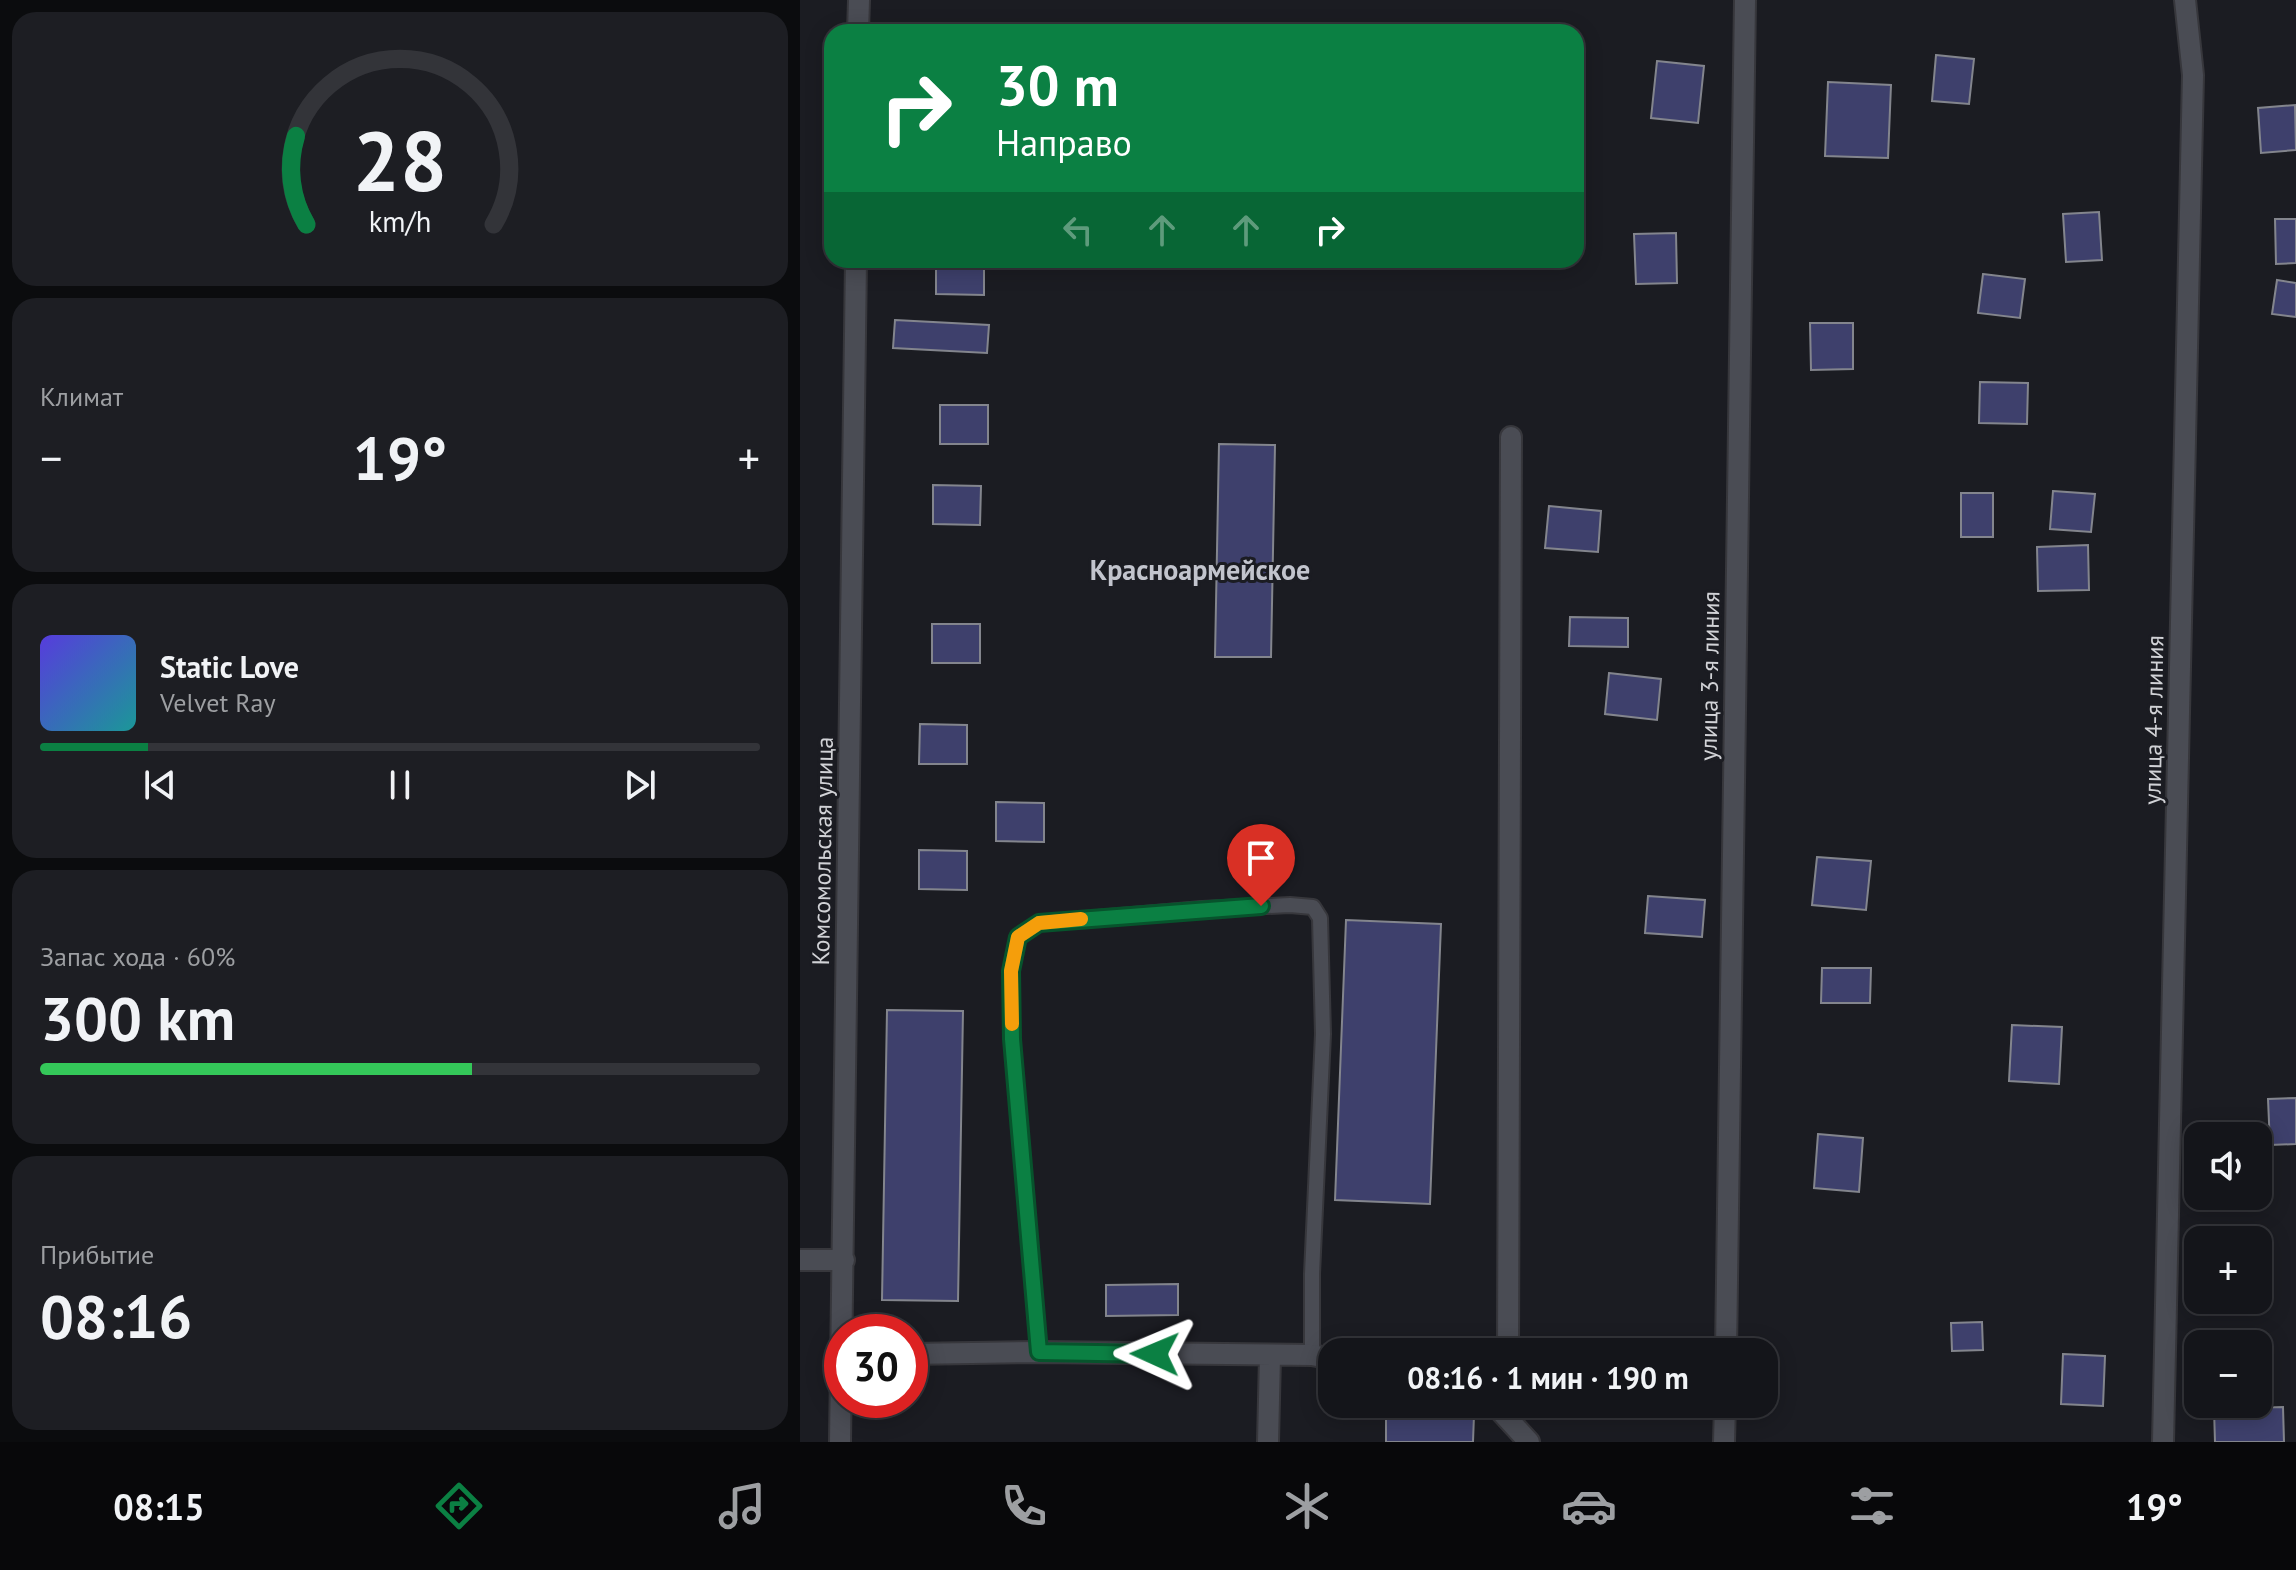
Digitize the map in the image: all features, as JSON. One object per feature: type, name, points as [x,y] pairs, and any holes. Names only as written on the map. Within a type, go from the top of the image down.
[{"type":"street","points":[[858,24],[859,0]]},
{"type":"street","name":"улица 3-я линия","points":[[1726,1338],[1745,0]]},
{"type":"street","name":"улица 4-я линия","points":[[2163,1442],[2193,75],[2185,0]]},
{"type":"street","name":"Комсомольская улица","points":[[843,1314],[856,268]]},
{"type":"street","points":[[1508,1338],[1511,437]]},
{"type":"street","points":[[800,1260],[844,1260]]},
{"type":"street","points":[[928,1354],[1039,1352],[1318,1357]]},
{"type":"street","points":[[1268,1442],[1270,1356]]},
{"type":"street","name":"Комсомольская улица","points":[[840,1442],[841,1418]]},
{"type":"street","points":[[1511,1418],[1529,1442]]},
{"type":"street","points":[[1724,1442],[1725,1418]]},
{"type":"lane","points":[[1039,1352],[1012,1039],[1011,971],[1018,937],[1039,923],[1202,909],[1290,905],[1313,907],[1320,918],[1323,1034],[1312,1274],[1320,1338]]},
{"type":"building","points":[[1936,55],[1974,59],[1969,104],[1932,101]]},
{"type":"building","points":[[1657,61],[1704,66],[1698,123],[1651,118]]},
{"type":"building","points":[[1828,82],[1891,85],[1888,158],[1825,156]]},
{"type":"building","points":[[2295,105],[2296,150],[2261,153],[2258,108]]},
{"type":"building","points":[[2099,212],[2102,260],[2066,262],[2063,214]]},
{"type":"building","points":[[2275,219],[2296,219],[2296,263],[2276,264]]},
{"type":"building","points":[[1676,233],[1677,283],[1636,284],[1634,234]]},
{"type":"building","points":[[936,268],[984,268],[984,295],[936,294]]},
{"type":"building","points":[[1983,274],[2025,279],[2020,318],[1978,313]]},
{"type":"building","points":[[2277,280],[2296,283],[2296,317],[2272,314]]},
{"type":"building","points":[[895,320],[989,325],[987,353],[893,348]]},
{"type":"building","points":[[1810,323],[1853,323],[1853,369],[1811,370]]},
{"type":"building","points":[[1980,382],[2028,383],[2027,424],[1979,423]]},
{"type":"building","points":[[940,405],[988,405],[988,444],[940,444]]},
{"type":"building","points":[[1219,444],[1275,445],[1271,657],[1215,657]]},
{"type":"building","points":[[933,485],[981,486],[980,525],[933,524]]},
{"type":"building","points":[[2053,491],[2095,494],[2091,532],[2050,529]]},
{"type":"building","points":[[1961,493],[1993,493],[1993,537],[1961,537]]},
{"type":"building","points":[[1549,506],[1601,511],[1598,552],[1545,548]]},
{"type":"building","points":[[2088,545],[2089,590],[2038,591],[2037,547]]},
{"type":"building","points":[[1570,617],[1628,618],[1628,647],[1569,646]]},
{"type":"building","points":[[932,624],[980,624],[980,663],[932,663]]},
{"type":"building","points":[[1609,673],[1661,679],[1657,720],[1605,714]]},
{"type":"building","points":[[920,724],[967,725],[967,764],[919,764]]},
{"type":"building","points":[[996,802],[1044,803],[1044,842],[996,841]]},
{"type":"building","points":[[919,850],[967,851],[967,890],[919,889]]},
{"type":"building","points":[[1817,857],[1871,861],[1866,910],[1812,905]]},
{"type":"building","points":[[1648,896],[1705,900],[1702,937],[1645,933]]},
{"type":"building","points":[[1346,920],[1441,924],[1430,1204],[1335,1200]]},
{"type":"building","points":[[1822,968],[1871,968],[1870,1003],[1821,1003]]},
{"type":"building","points":[[887,1010],[963,1011],[958,1301],[882,1300]]},
{"type":"building","points":[[2012,1025],[2062,1027],[2059,1084],[2009,1081]]},
{"type":"building","points":[[2296,1098],[2296,1144],[2272,1145],[2268,1099]]},
{"type":"building","points":[[1818,1134],[1863,1138],[1859,1192],[1814,1188]]},
{"type":"building","points":[[1178,1284],[1178,1315],[1106,1316],[1106,1285]]},
{"type":"building","points":[[1982,1322],[1983,1350],[1952,1351],[1951,1323]]},
{"type":"building","points":[[2063,1354],[2105,1356],[2103,1406],[2061,1404]]},
{"type":"building","points":[[2272,1407],[2283,1407],[2284,1442],[2215,1442],[2214,1418],[2272,1418]]},
{"type":"building","points":[[1386,1418],[1474,1418],[1473,1442],[1386,1442]]},
{"type":"slow traffic","points":[[1012,1024],[1011,971],[1018,937],[1039,923],[1081,919]]},
{"type":"district","name":"Красноармейское","points":[[1200,570]]},
{"type":"route","points":[[1155,1354],[1039,1352],[1012,1039],[1011,971],[1018,937],[1039,923],[1261,906]]}]
